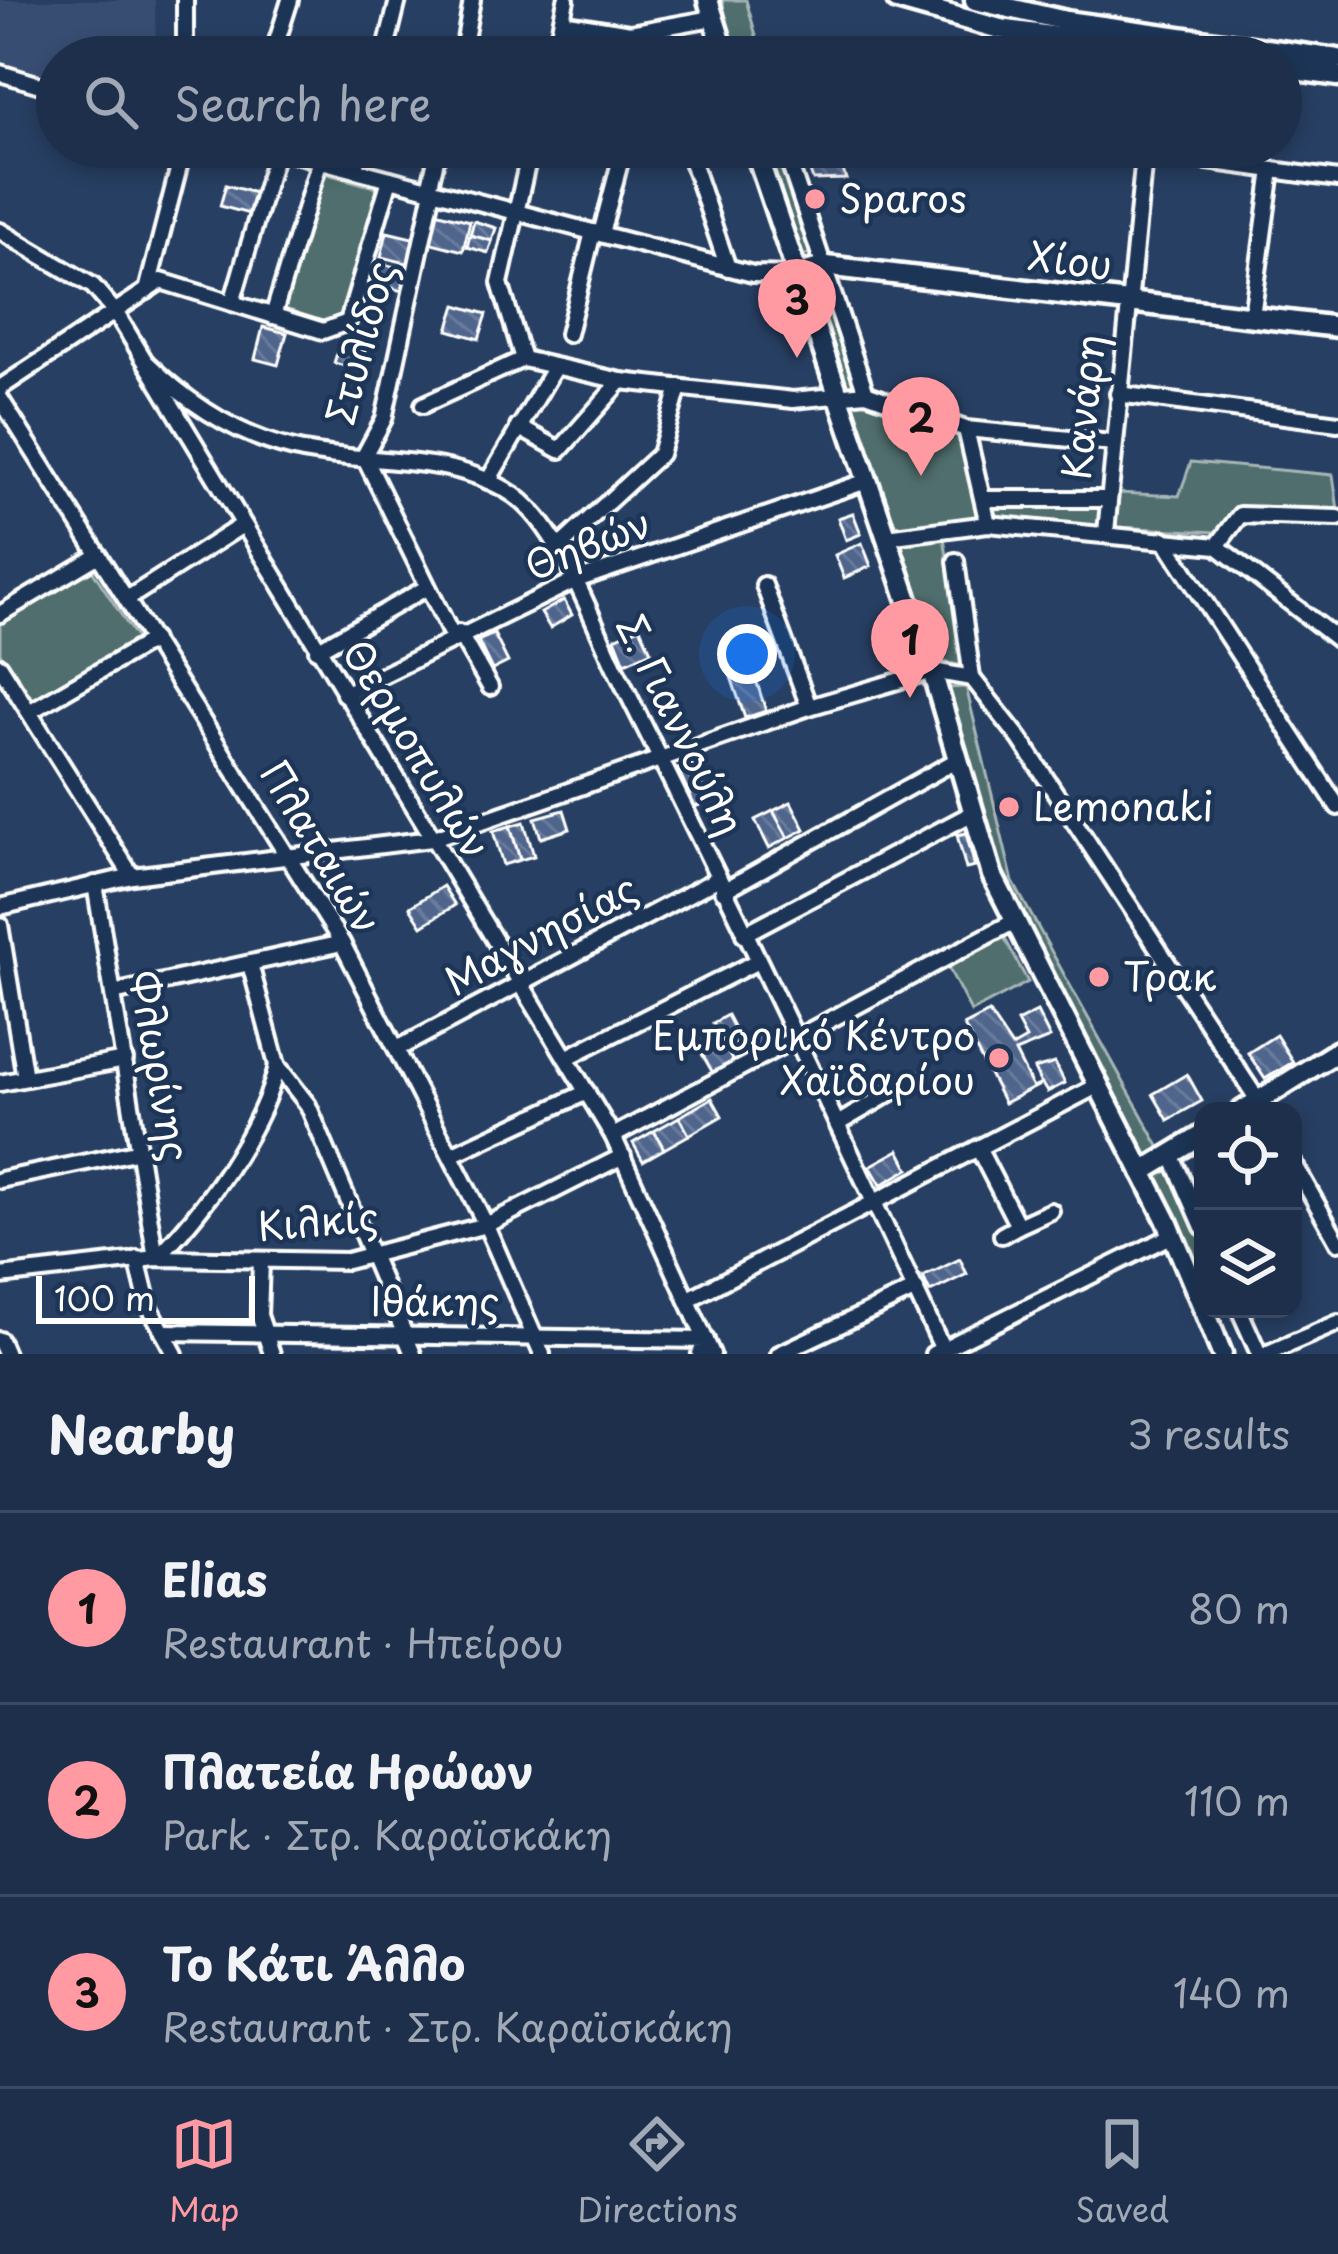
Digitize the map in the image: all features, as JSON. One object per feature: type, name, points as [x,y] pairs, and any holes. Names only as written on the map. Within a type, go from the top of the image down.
[{"type":"main road","points":[[897,0],[1000,29],[1045,36]]},
{"type":"main road","points":[[975,0],[1066,21],[1173,36]]},
{"type":"main road","points":[[711,6],[720,36]]},
{"type":"main road","points":[[1302,54],[1338,59]]},
{"type":"main road","points":[[1302,71],[1338,76]]},
{"type":"main road","points":[[761,168],[932,670],[971,814],[1013,922],[1142,1172],[1194,1286]]},
{"type":"main road","name":"Χίου","points":[[796,275],[826,266],[1338,327]]},
{"type":"main road","points":[[1262,1102],[1338,1051]]},
{"type":"main road","points":[[1142,1172],[1194,1140]]},
{"type":"main road","points":[[1207,1318],[1222,1354]]},
{"type":"street","points":[[184,0],[185,36]]},
{"type":"street","points":[[279,36],[290,0]]},
{"type":"street","points":[[389,36],[398,0]]},
{"type":"street","points":[[466,36],[472,0]]},
{"type":"street","points":[[559,36],[566,0]]},
{"type":"street","points":[[562,22],[630,34],[711,6]]},
{"type":"street","points":[[0,73],[36,84]]},
{"type":"street","points":[[147,291],[179,168]]},
{"type":"street","points":[[232,303],[268,168]]},
{"type":"street","points":[[273,316],[318,168]]},
{"type":"street","points":[[351,168],[728,268],[796,275]]},
{"type":"street","name":"Στυλίδος","points":[[435,168],[384,419],[364,456],[426,588],[490,687]]},
{"type":"street","points":[[523,359],[500,283],[526,168]]},
{"type":"street","points":[[568,334],[617,168]]},
{"type":"street","points":[[694,168],[728,268]]},
{"type":"street","points":[[791,168],[866,392]]},
{"type":"street","name":"Κανάρη","points":[[1106,532],[1142,168]]},
{"type":"street","points":[[1259,168],[1338,178]]},
{"type":"street","points":[[1252,316],[1272,170]]},
{"type":"street","points":[[0,388],[161,281],[323,331],[348,322],[390,179]]},
{"type":"street","name":"Θερμοπυλών","points":[[0,231],[93,286],[116,313],[613,1136],[689,1299],[706,1349]]},
{"type":"street","points":[[423,405],[523,359],[554,370],[621,381],[793,400],[866,392],[966,428],[1112,443]]},
{"type":"street","name":"Σ. Γιαννούλη","points":[[147,364],[174,390],[242,433],[296,450],[432,465],[488,481],[536,516],[664,761],[874,1199],[940,1352]]},
{"type":"street","points":[[488,481],[554,370]]},
{"type":"street","points":[[518,427],[560,450],[621,381]]},
{"type":"street","points":[[556,550],[661,454],[680,387]]},
{"type":"street","points":[[1118,394],[1338,423]]},
{"type":"street","name":"Πλαταιών","points":[[0,398],[342,944],[452,1155],[542,1354]]},
{"type":"street","points":[[966,428],[988,524]]},
{"type":"street","name":"Θηβών","points":[[344,694],[574,581],[867,481]]},
{"type":"street","points":[[983,500],[1107,499]]},
{"type":"street","points":[[1217,546],[1240,515],[1338,518]]},
{"type":"street","points":[[887,537],[988,524],[1217,546],[1338,640]]},
{"type":"street","points":[[127,599],[241,526]]},
{"type":"street","points":[[1164,539],[1338,807]]},
{"type":"street","points":[[0,614],[99,555]]},
{"type":"street","points":[[956,561],[972,678],[1020,739],[1252,1102]]},
{"type":"street","points":[[764,585],[809,707]]},
{"type":"street","points":[[317,650],[426,588]]},
{"type":"street","points":[[29,712],[153,640]]},
{"type":"street","points":[[0,666],[132,876]]},
{"type":"street","points":[[0,908],[132,876],[431,839],[809,707],[932,670],[972,678]]},
{"type":"street","name":"Μαγνησίας","points":[[397,1049],[957,760]]},
{"type":"street","points":[[744,934],[971,814]]},
{"type":"street","name":"Φλωρίνης","points":[[94,884],[156,1258]]},
{"type":"street","points":[[613,1136],[1013,922]]},
{"type":"street","points":[[0,925],[26,1078]]},
{"type":"street","points":[[113,993],[342,944]]},
{"type":"street","points":[[566,1058],[758,961]]},
{"type":"street","points":[[250,964],[277,1064],[308,1105],[413,1354]]},
{"type":"street","points":[[0,1083],[125,1060]]},
{"type":"street","points":[[156,1258],[186,1226],[260,1114],[277,1064]]},
{"type":"street","points":[[838,1123],[913,1080]]},
{"type":"street","points":[[689,1299],[1096,1086]]},
{"type":"street","points":[[452,1155],[587,1092]]},
{"type":"street","points":[[978,1148],[1018,1226]]},
{"type":"street","points":[[0,1180],[140,1151]]},
{"type":"street","points":[[1171,1154],[1196,1210]]},
{"type":"street","name":"Κιλκίς","points":[[0,1276],[136,1259],[261,1262],[375,1256],[486,1226],[623,1156]]},
{"type":"street","points":[[1302,1178],[1338,1242]]},
{"type":"street","points":[[1002,1234],[1051,1211]]},
{"type":"street","points":[[940,1352],[1173,1235]]},
{"type":"street","points":[[136,1259],[148,1304],[175,1354]]},
{"type":"street","points":[[261,1262],[262,1330],[272,1354]]},
{"type":"street","points":[[779,1354],[916,1289]]},
{"type":"street","points":[[1244,1318],[1262,1354],[1338,1323]]},
{"type":"street","name":"Ιθάκης","points":[[164,1332],[533,1335],[706,1349]]},
{"type":"street","points":[[0,1340],[6,1354]]},
{"type":"shaded area","points":[[0,0],[155,0],[156,36],[36,36],[36,77],[0,66]]},
{"type":"green space","points":[[722,0],[746,0],[756,36],[730,36]]},
{"type":"green space","points":[[768,168],[790,168],[818,252],[797,257]]},
{"type":"green space","points":[[320,172],[378,188],[340,319],[324,325],[278,311]]},
{"type":"green space","points":[[827,278],[860,383],[841,386],[810,284]]},
{"type":"green space","points":[[866,395],[961,433],[982,519],[890,532],[844,401]]},
{"type":"green space","points":[[1191,462],[1333,475],[1338,510],[1237,511],[1216,532],[1116,527],[1118,493],[1179,496]]},
{"type":"green space","points":[[1102,502],[1101,526],[994,520],[990,505]]},
{"type":"green space","points":[[944,537],[964,666],[939,661],[898,545]]},
{"type":"green space","points":[[89,565],[140,644],[33,703],[0,653],[0,620]]},
{"type":"green space","points":[[966,687],[1013,882],[1160,1148],[1140,1160],[1004,887],[946,688]]},
{"type":"green space","points":[[1002,933],[1028,982],[971,1012],[946,963]]},
{"type":"green space","points":[[1168,1160],[1194,1219],[1194,1275],[1146,1173]]},
{"type":"building","points":[[809,168],[842,168],[846,179],[813,180]]},
{"type":"building","points":[[226,185],[255,193],[249,214],[220,206]]},
{"type":"building","points":[[436,212],[470,221],[463,251],[428,242]]},
{"type":"building","points":[[474,221],[496,228],[492,241],[470,235]]},
{"type":"building","points":[[387,232],[417,239],[411,264],[381,257]]},
{"type":"building","points":[[470,235],[492,241],[488,253],[467,247]]},
{"type":"building","points":[[379,263],[407,270],[402,291],[374,283]]},
{"type":"building","points":[[456,305],[487,314],[479,339],[448,330]]},
{"type":"building","points":[[263,327],[287,333],[278,365],[255,359]]},
{"type":"building","points":[[340,344],[365,351],[359,370],[334,363]]},
{"type":"building","points":[[853,513],[861,534],[846,540],[838,518]]},
{"type":"building","points":[[862,543],[871,566],[844,578],[835,555]]},
{"type":"building","points":[[564,600],[572,615],[550,628],[541,613]]},
{"type":"building","points":[[640,627],[651,651],[625,663],[615,638]]},
{"type":"building","points":[[494,634],[508,662],[492,670],[478,641]]},
{"type":"building","points":[[750,661],[766,711],[745,718],[728,668]]},
{"type":"building","points":[[691,763],[709,801],[695,807],[678,769]]},
{"type":"building","points":[[791,802],[805,829],[788,838],[773,811]]},
{"type":"building","points":[[564,810],[570,829],[541,838],[535,818]]},
{"type":"building","points":[[773,811],[788,838],[769,848],[755,820]]},
{"type":"building","points":[[524,822],[534,856],[520,860],[510,826]]},
{"type":"building","points":[[510,826],[520,860],[503,865],[493,831]]},
{"type":"building","points":[[966,833],[975,867],[966,869],[957,835]]},
{"type":"building","points":[[443,886],[455,905],[422,926],[410,907]]},
{"type":"building","name":"Εμπορικό Κέντρο Χαϊδαρίου","points":[[1037,1012],[1050,1038],[1015,1052],[1033,1088],[1041,1084],[1034,1069],[1055,1063],[1065,1083],[1047,1092],[1042,1084],[1004,1103],[964,1026],[989,1013],[1012,1047],[1026,1039],[1017,1022]]},
{"type":"building","points":[[727,1015],[741,1042],[728,1049],[713,1023]]},
{"type":"building","points":[[777,1027],[785,1042],[756,1057],[748,1042]]},
{"type":"building","points":[[1276,1035],[1293,1062],[1265,1079],[1248,1053]]},
{"type":"building","points":[[719,1036],[733,1062],[713,1073],[698,1047]]},
{"type":"building","points":[[1187,1074],[1202,1101],[1168,1120],[1153,1094]]},
{"type":"building","points":[[712,1098],[722,1116],[689,1135],[679,1117]]},
{"type":"building","points":[[679,1117],[689,1135],[664,1149],[654,1131]]},
{"type":"building","points":[[654,1131],[664,1149],[643,1161],[633,1143]]},
{"type":"building","points":[[899,1150],[909,1169],[881,1185],[870,1166]]},
{"type":"building","points":[[960,1259],[967,1274],[930,1292],[923,1277]]},
{"type":"place","name":"Sparos","points":[[815,199]]},
{"type":"place","name":"Το Κάτι Άλλο","points":[[797,358]]},
{"type":"place","name":"Πλατεία Ηρώων","points":[[921,476]]},
{"type":"place","name":"Elias","points":[[910,698]]},
{"type":"place","name":"Lemonaki","points":[[1009,807]]},
{"type":"place","name":"Τρακ","points":[[1099,977]]},
{"type":"place","name":"Εμπορικό Κέντρο Χαϊδαρίου","points":[[999,1058]]}]
